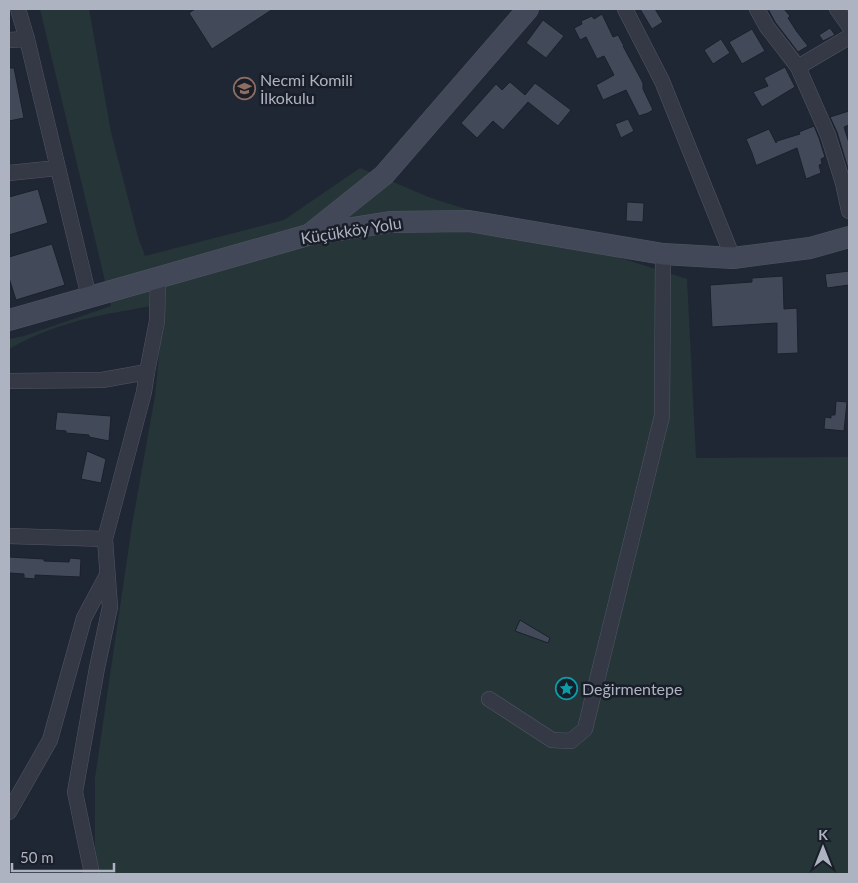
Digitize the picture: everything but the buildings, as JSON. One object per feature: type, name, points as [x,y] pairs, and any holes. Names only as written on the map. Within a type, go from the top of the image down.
[{"type":"main road","points":[[308,235],[384,175],[528,9]]},
{"type":"main road","name":"Küçükköy Yolu","points":[[9,320],[308,235],[390,222],[469,221],[663,254],[733,258],[810,248],[849,237]]},
{"type":"street","points":[[18,9],[89,297]]},
{"type":"street","points":[[625,9],[662,81],[733,258]]},
{"type":"street","points":[[757,9],[767,28],[798,67],[828,135],[843,183],[849,211]]},
{"type":"street","points":[[837,9],[849,26]]},
{"type":"street","points":[[798,67],[849,37]]},
{"type":"street","points":[[9,40],[26,39]]},
{"type":"street","points":[[9,174],[58,168]]},
{"type":"street","points":[[489,698],[552,740],[572,741],[585,729],[662,416],[663,254]]},
{"type":"street","points":[[92,874],[75,792],[110,607],[105,540],[144,392],[157,321],[158,278]]},
{"type":"street","points":[[9,382],[102,380],[147,372]]},
{"type":"street","points":[[9,536],[105,540]]},
{"type":"street","points":[[9,812],[50,740],[84,618],[107,573]]},
{"type":"shaded area","points":[[40,9],[89,9],[111,132],[138,237],[145,256],[284,220],[360,168],[431,198],[687,279],[696,458],[849,457],[849,874],[95,874],[95,778],[132,525],[155,396],[164,304],[98,316],[68,324],[38,335],[9,349],[9,339],[24,336],[111,306]]},
{"type":"place","name":"Necmi Komili İlkokulu","points":[[244,88]]},
{"type":"place","name":"Değirmentepe","points":[[566,688]]}]
